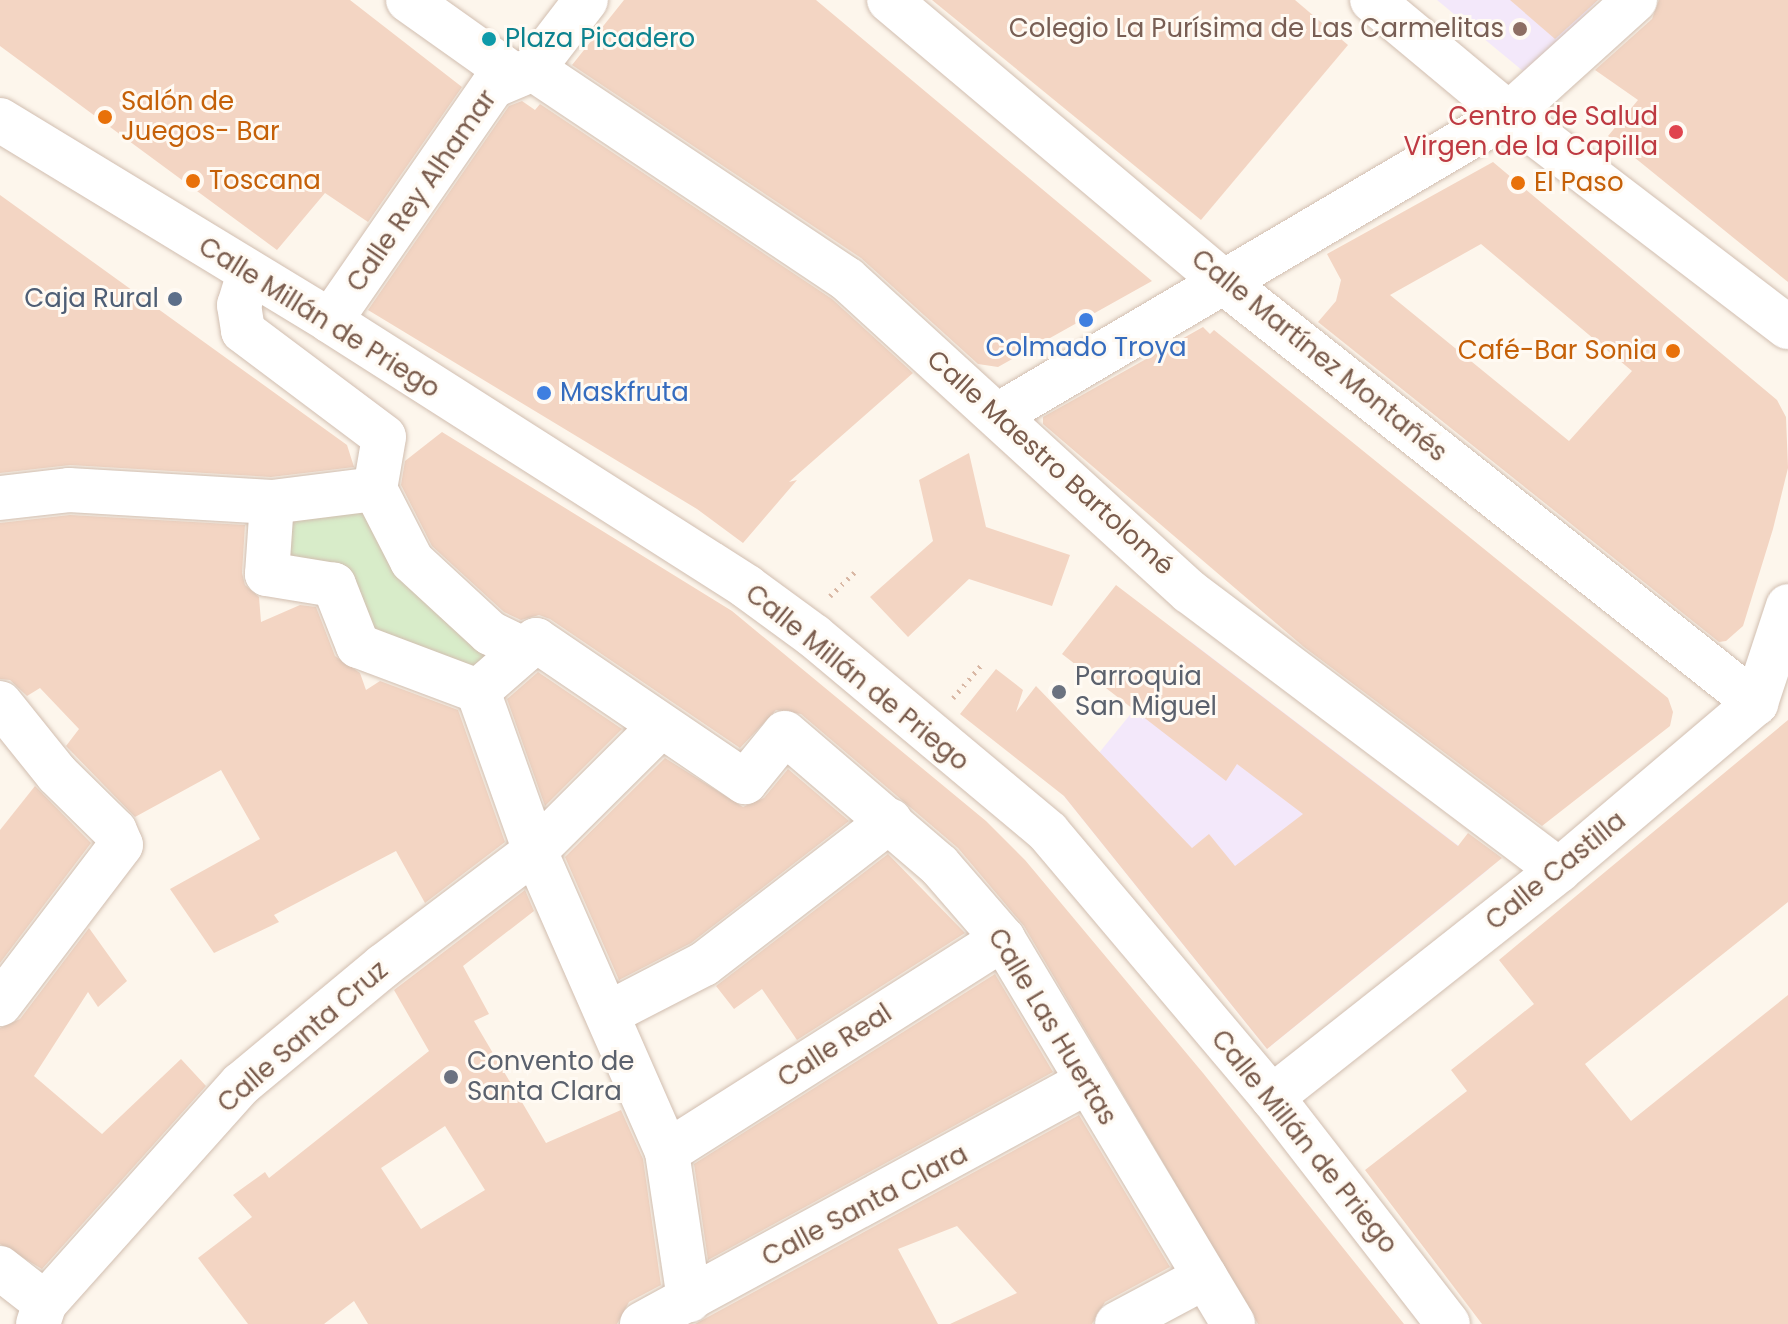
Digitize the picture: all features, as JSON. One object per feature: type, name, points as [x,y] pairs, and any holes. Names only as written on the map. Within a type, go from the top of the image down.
[{"type":"street","name":"Calle Maestro Bartolomé","points":[[408,0],[847,279],[1190,592],[1559,870]]},
{"type":"street","name":"Calle Rey Alhamar","points":[[330,321],[493,86],[524,72],[586,0]]},
{"type":"street","name":"Calle Martínez Montañés","points":[[889,0],[1226,284],[1756,703]]},
{"type":"street","points":[[1372,0],[1509,114],[1788,327]]},
{"type":"street","points":[[998,415],[1226,284],[1509,114],[1635,0]]},
{"type":"street","name":"Calle Millán de Priego","points":[[0,120],[330,321],[747,587],[814,636],[1048,832],[1272,1097],[1448,1324]]},
{"type":"street","points":[[249,273],[239,305],[243,331],[384,437],[375,489],[412,561],[490,633],[525,650],[478,691]]},
{"type":"street","points":[[0,498],[69,490],[272,502],[375,489]]},
{"type":"street","points":[[272,502],[267,574],[334,585],[358,646],[478,691],[535,851],[609,1013],[667,1152],[689,1300]]},
{"type":"street","points":[[1756,703],[1788,606]]},
{"type":"street","name":"Calle Las Huertas","points":[[525,650],[536,640],[745,782],[785,733],[939,865],[1003,939],[1085,1083],[1233,1324]]},
{"type":"street","points":[[0,703],[57,774],[115,831],[121,845],[0,1004]]},
{"type":"street","name":"Calle Castilla","points":[[1272,1097],[1559,870],[1756,703]]},
{"type":"street","name":"Calle Santa Cruz","points":[[42,1313],[241,1084],[383,966],[535,851],[660,727]]},
{"type":"street","points":[[609,1013],[704,964],[890,821]]},
{"type":"street","name":"Calle Real","points":[[667,1152],[1003,939]]},
{"type":"street","name":"Calle Santa Clara","points":[[642,1324],[1085,1083]]},
{"type":"street","points":[[0,1268],[42,1313]]},
{"type":"street","points":[[1117,1324],[1205,1277]]},
{"type":"path","points":[[821,605],[856,571]]},
{"type":"path","points":[[944,707],[982,664]]},
{"type":"shaded area","name":"Colegio La Purísima de Las Carmelitas","points":[[1437,0],[1598,0],[1529,76]]},
{"type":"shaded area","points":[[1190,641],[1489,869],[1267,1049],[1064,796]]},
{"type":"green space","points":[[370,499],[507,650],[485,673],[363,638],[278,567],[285,515]]},
{"type":"building","points":[[0,0],[350,0],[462,87],[368,222],[325,193],[277,250],[0,46]]},
{"type":"building","points":[[624,0],[816,0],[1152,281],[998,367],[978,364],[861,258],[572,65]]},
{"type":"building","points":[[932,0],[1295,0],[1348,45],[1201,220]]},
{"type":"building","points":[[1510,0],[1598,0],[1555,39]]},
{"type":"building","name":"Centro de Salud Virgen de la Capilla","points":[[1659,0],[1788,0],[1788,282],[1608,136],[1638,100],[1595,70],[1652,19]]},
{"type":"building","points":[[522,101],[535,110],[540,104],[832,299],[913,373],[789,482],[797,480],[743,543],[697,509],[368,310],[509,106]]},
{"type":"building","points":[[1493,162],[1777,400],[1786,417],[1788,468],[1743,626],[1726,641],[1719,642],[1318,322],[1336,301],[1341,280],[1327,254]],"holes":[[[1481,244],[1632,371],[1569,441],[1390,295]]]},
{"type":"building","points":[[0,195],[347,445],[354,467],[271,477],[70,465],[0,473]]},
{"type":"building","points":[[1203,327],[1210,334],[1214,330],[1668,698],[1673,712],[1670,726],[1542,826],[1304,647],[1043,424],[1043,417]]},
{"type":"building","points":[[442,432],[732,611],[986,821],[1025,860],[1203,1073],[1404,1324],[1258,1324],[1024,926],[958,848],[801,714],[776,710],[740,748],[550,619],[539,615],[521,620],[504,612],[432,546],[401,485],[405,461]]},
{"type":"building","points":[[969,453],[986,527],[1070,555],[1052,606],[969,579],[908,637],[870,597],[933,541],[919,480]]},
{"type":"building","points":[[70,515],[245,525],[242,573],[245,585],[259,597],[261,622],[300,605],[316,607],[335,656],[360,673],[366,690],[380,681],[458,710],[505,842],[425,903],[396,851],[274,915],[279,922],[214,953],[170,889],[260,839],[221,770],[135,817],[66,746],[79,729],[40,688],[27,696],[10,680],[0,679],[0,523]]},
{"type":"building","points":[[1116,585],[1458,846],[1468,833],[1502,858],[1267,1049],[1064,796],[960,714],[996,669],[1023,690],[1016,712],[1036,686],[1192,848],[1209,834],[1235,866],[1303,814],[1237,764],[1226,781],[1062,654]]},
{"type":"building","points":[[538,672],[622,729],[545,806],[507,699]]},
{"type":"building","points":[[1788,720],[1788,902],[1585,1064],[1631,1121],[1788,995],[1788,1324],[1482,1324],[1365,1170],[1467,1091],[1451,1070],[1534,1004],[1499,960]]},
{"type":"building","points":[[665,758],[743,807],[764,798],[788,769],[849,821],[691,943],[619,980],[565,857]]},
{"type":"building","points":[[35,786],[91,843],[0,963],[0,830]]},
{"type":"building","points":[[888,854],[965,933],[797,1040],[762,989],[734,1009],[716,986]]},
{"type":"building","name":"Convento de Santa Clara","points":[[525,890],[534,911],[463,966],[489,1014],[474,1021],[546,1143],[621,1110],[643,1159],[661,1285],[629,1302],[617,1324],[368,1324],[354,1301],[324,1324],[248,1324],[198,1258],[252,1217],[233,1195],[265,1172],[269,1178],[429,1051],[394,990]],"holes":[[[445,1126],[485,1190],[421,1229],[381,1168]]]},
{"type":"building","points":[[89,928],[127,981],[98,1007],[88,992],[34,1076],[102,1134],[181,1059],[206,1086],[42,1269],[0,1244],[0,1028],[20,1019]]},
{"type":"building","points":[[995,974],[1053,1072],[708,1260],[694,1164]]},
{"type":"building","points":[[1079,1115],[1170,1267],[1105,1302],[1092,1324],[950,1324],[1017,1293],[957,1226],[898,1249],[938,1324],[695,1324]]},
{"type":"place","name":"Colegio La Purísima de Las Carmelitas","points":[[1520,29]]},
{"type":"place","name":"Plaza Picadero","points":[[489,39]]},
{"type":"place","name":"Salón de Juegos- Bar","points":[[105,117]]},
{"type":"place","name":"Centro de Salud Virgen de la Capilla","points":[[1676,132]]},
{"type":"place","name":"Toscana","points":[[193,181]]},
{"type":"place","name":"El Paso","points":[[1518,183]]},
{"type":"place","name":"Caja Rural","points":[[175,299]]},
{"type":"place","name":"Colmado Troya","points":[[1086,320]]},
{"type":"place","name":"Café-Bar Sonia","points":[[1673,351]]},
{"type":"place","name":"Maskfruta","points":[[544,393]]},
{"type":"place","name":"Parroquia San Miguel","points":[[1059,692]]},
{"type":"place","name":"Convento de Santa Clara","points":[[451,1077]]}]
